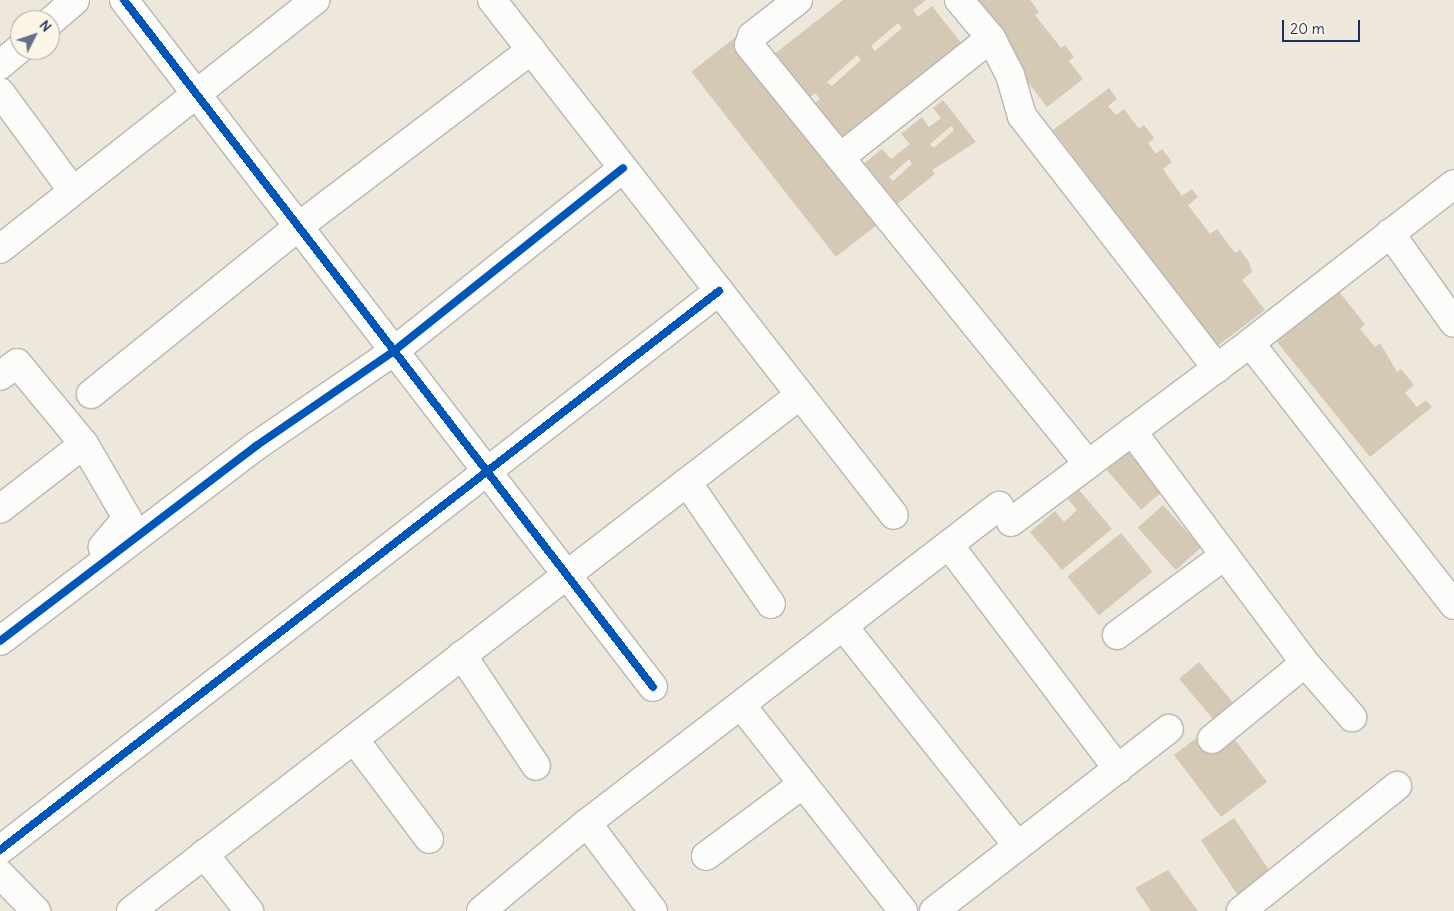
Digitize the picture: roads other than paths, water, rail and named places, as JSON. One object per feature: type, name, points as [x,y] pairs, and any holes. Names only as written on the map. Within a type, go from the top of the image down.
[{"type":"street","points":[[60,14],[76,0]]},
{"type":"street","points":[[124,0],[653,688]]},
{"type":"street","points":[[0,249],[72,190],[196,95],[315,0]]},
{"type":"street","points":[[492,0],[894,515]]},
{"type":"street","points":[[798,0],[752,36],[749,45],[842,156],[1088,464]]},
{"type":"street","points":[[959,0],[991,38],[1010,75],[1022,116],[1217,368]]},
{"type":"street","points":[[842,156],[991,38]]},
{"type":"street","points":[[91,394],[298,226],[531,50]]},
{"type":"street","points":[[0,65],[10,56]]},
{"type":"street","points":[[0,92],[72,190]]},
{"type":"street","points":[[0,641],[256,446],[394,350],[623,168]]},
{"type":"street","points":[[485,910],[587,823],[949,545],[1088,464],[1217,368],[1454,184]]},
{"type":"street","points":[[1390,233],[1454,323]]},
{"type":"street","points":[[0,850],[718,291]]},
{"type":"street","points":[[1250,342],[1454,605]]},
{"type":"street","points":[[0,376],[17,363],[84,444],[127,518],[113,540],[0,624]]},
{"type":"street","points":[[131,911],[800,395]]},
{"type":"street","points":[[1132,431],[1305,663],[1352,717]]},
{"type":"street","points":[[0,509],[84,444]]},
{"type":"street","points":[[686,482],[771,604]]},
{"type":"street","points":[[949,545],[1118,769]]},
{"type":"street","points":[[1116,635],[1225,555]]},
{"type":"street","points":[[843,626],[1018,846]]},
{"type":"street","points":[[462,655],[536,766]]},
{"type":"street","points":[[1212,740],[1305,663]]},
{"type":"street","points":[[741,705],[903,911]]},
{"type":"street","points":[[934,911],[1169,729]]},
{"type":"street","points":[[354,739],[429,839]]},
{"type":"street","points":[[706,856],[803,784]]},
{"type":"street","points":[[1241,911],[1397,786]]},
{"type":"street","points":[[587,823],[654,911]]},
{"type":"street","points":[[204,854],[249,911]]},
{"type":"street","points":[[0,874],[36,911]]}]
